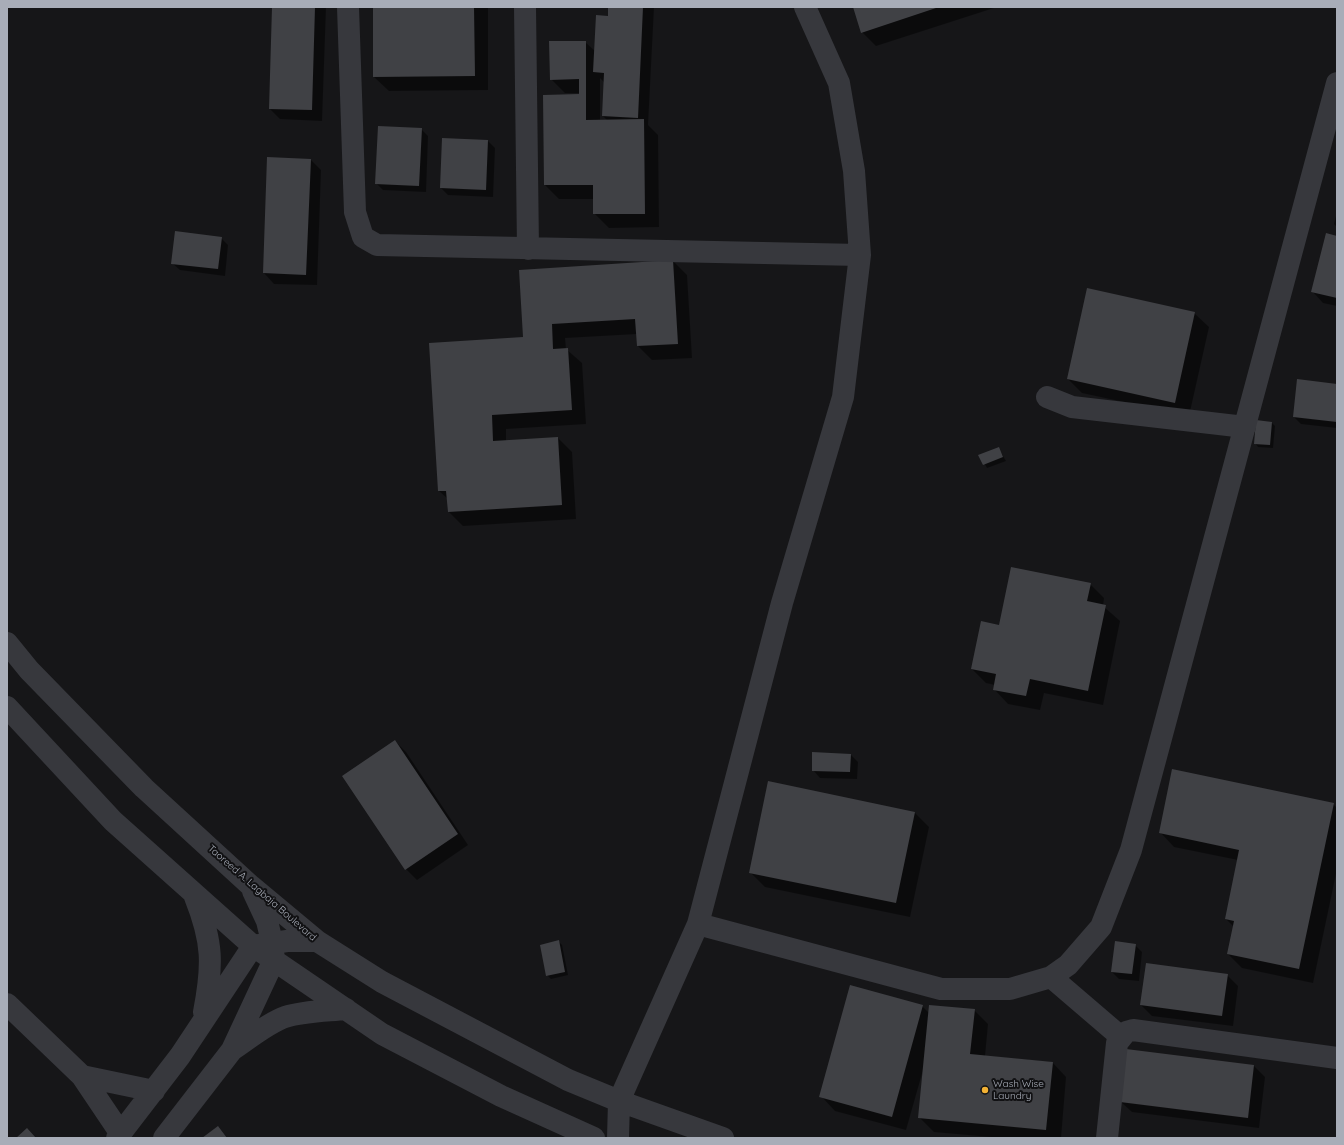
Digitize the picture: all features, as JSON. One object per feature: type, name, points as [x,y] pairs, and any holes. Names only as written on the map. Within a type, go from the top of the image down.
[{"type":"street","points":[[348,7],[355,212],[363,237],[377,245],[860,255]]},
{"type":"street","points":[[525,7],[528,249]]},
{"type":"street","points":[[618,1138],[619,1101],[698,924],[782,603],[843,397],[860,255],[854,171],[839,83],[804,7]]},
{"type":"street","points":[[698,924],[941,988],[1010,990],[1051,977],[1068,965],[1101,927],[1131,850],[1337,83]]},
{"type":"street","points":[[1047,397],[1072,407],[1245,427]]},
{"type":"street","name":"Taoreed A. Lagbaja Boulevard","points":[[7,643],[29,670],[144,788],[251,886],[317,941],[382,982],[568,1080],[619,1101],[723,1138]]},
{"type":"street","points":[[7,707],[113,821],[192,890],[266,949],[346,1009],[382,1034],[419,1054],[501,1096],[594,1138]]},
{"type":"street","points":[[232,1050],[266,949],[267,921],[251,886]]},
{"type":"street","points":[[192,890],[206,924],[210,952],[211,977],[203,1021]]},
{"type":"street","points":[[7,1004],[82,1076],[119,1136],[154,1091],[203,1021],[266,949],[317,941]]},
{"type":"street","points":[[1051,977],[1121,1037]]},
{"type":"street","points":[[164,1138],[232,1050],[264,1028],[284,1017],[308,1012],[346,1009]]},
{"type":"street","points":[[1107,1138],[1117,1043],[1126,1032],[1133,1030],[1337,1058]]},
{"type":"street","points":[[82,1076],[154,1091]]},
{"type":"building","points":[[272,7],[315,7],[312,110],[269,109]]},
{"type":"building","points":[[373,7],[474,7],[475,76],[373,77]]},
{"type":"building","points":[[608,7],[643,7],[638,118],[602,116],[604,73],[593,72],[596,15],[608,16]]},
{"type":"building","points":[[853,7],[939,7],[861,33]]},
{"type":"building","points":[[549,41],[586,41],[586,120],[644,119],[645,214],[593,214],[593,185],[544,185],[543,95],[579,94],[579,79],[550,80]]},
{"type":"building","points":[[378,126],[422,128],[419,186],[375,184]]},
{"type":"building","points":[[442,138],[488,140],[486,190],[440,188]]},
{"type":"building","points":[[267,157],[311,159],[306,275],[263,273]]},
{"type":"building","points":[[175,231],[222,237],[218,269],[171,264]]},
{"type":"building","points":[[1326,233],[1337,236],[1337,298],[1311,292]]},
{"type":"building","points":[[673,260],[678,344],[637,346],[635,319],[552,324],[553,349],[568,348],[572,410],[492,415],[493,441],[558,437],[562,505],[448,512],[446,491],[438,491],[429,343],[523,337],[519,270]]},
{"type":"building","points":[[1087,288],[1195,312],[1175,403],[1067,379]]},
{"type":"building","points":[[1297,379],[1337,384],[1337,422],[1293,417]]},
{"type":"building","points":[[1256,420],[1272,422],[1270,445],[1254,444]]},
{"type":"building","points":[[999,447],[1003,457],[983,465],[978,455]]},
{"type":"building","points":[[1011,567],[1091,583],[1087,601],[1106,605],[1088,691],[1030,679],[1026,696],[993,690],[996,674],[971,669],[981,621],[999,625]]},
{"type":"building","points":[[395,740],[458,834],[405,870],[342,776]]},
{"type":"building","points":[[812,752],[851,754],[850,772],[812,771]]},
{"type":"building","points":[[1172,769],[1334,803],[1299,969],[1227,954],[1234,921],[1225,919],[1239,850],[1159,833]]},
{"type":"building","points":[[768,781],[915,812],[896,903],[749,873]]},
{"type":"building","points":[[559,940],[565,972],[546,976],[540,945]]},
{"type":"building","points":[[1115,941],[1136,944],[1132,974],[1111,972]]},
{"type":"building","points":[[1146,963],[1228,974],[1222,1016],[1140,1005]]},
{"type":"building","points":[[850,985],[923,1005],[892,1117],[819,1097]]},
{"type":"building","name":"Wash Wise Laundry","points":[[929,1005],[975,1009],[970,1054],[1053,1062],[1046,1130],[918,1118]]},
{"type":"building","points":[[1126,1049],[1254,1065],[1248,1118],[1120,1102]]},
{"type":"building","points":[[218,1126],[227,1138],[202,1138]]},
{"type":"building","points":[[27,1128],[36,1138],[16,1138]]},
{"type":"place","name":"Wash Wise Laundry","points":[[985,1090]]}]
